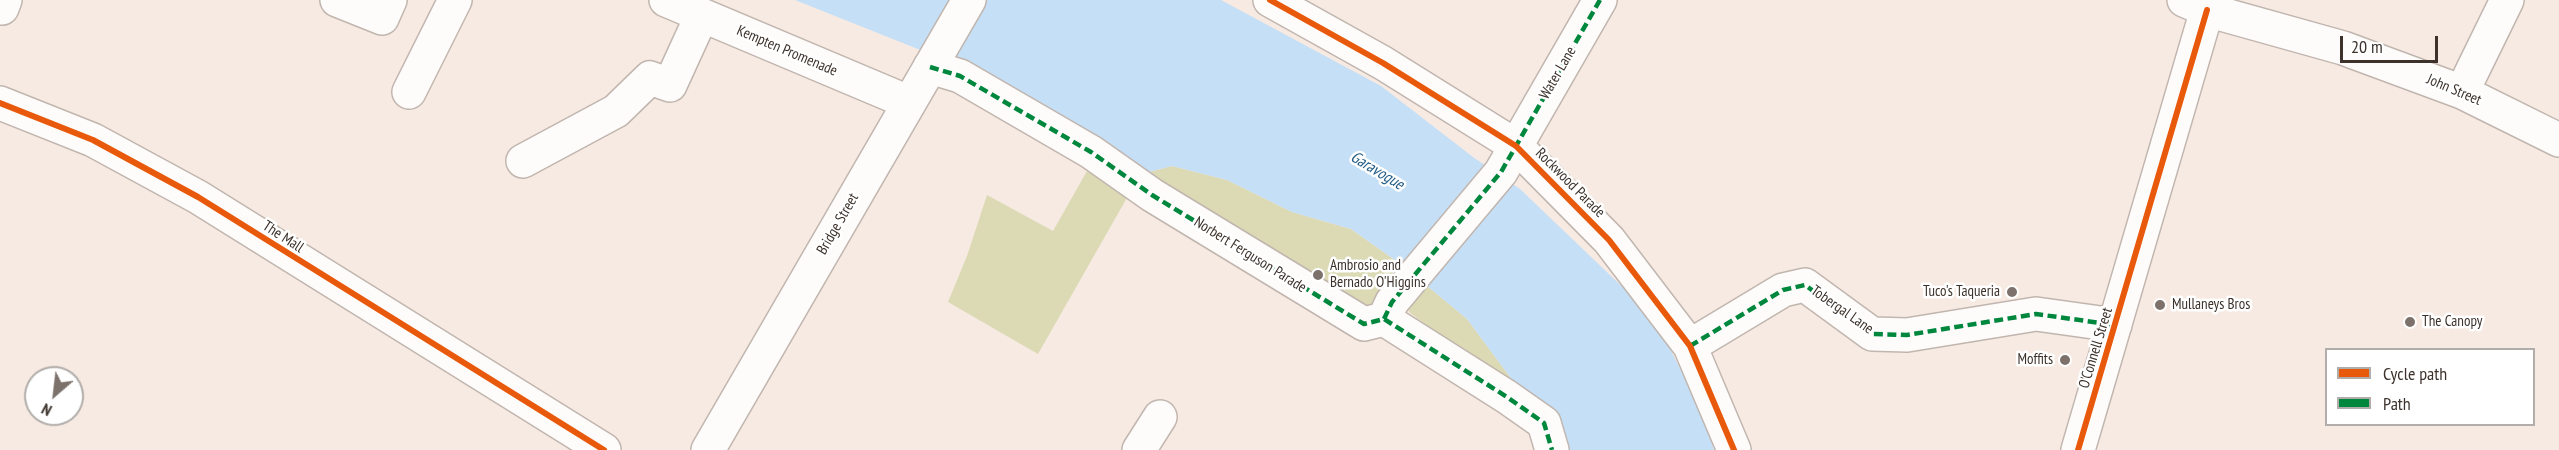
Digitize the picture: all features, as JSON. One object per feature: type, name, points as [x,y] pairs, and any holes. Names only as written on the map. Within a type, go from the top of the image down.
[{"type":"street","points":[[337,0],[382,18],[390,0]]},
{"type":"street","points":[[409,92],[455,0]]},
{"type":"street","name":"Kempten Promenade","points":[[666,0],[908,102]]},
{"type":"street","name":"Bridge Street","points":[[708,450],[969,0]]},
{"type":"street","name":"Rockwood Parade","points":[[1270,0],[1383,63],[1609,240],[1690,346],[1734,450]]},
{"type":"street","name":"Water Lane","points":[[1388,310],[1508,159],[1600,0]]},
{"type":"street","points":[[2462,92],[2507,0]]},
{"type":"street","name":"John Street","points":[[2209,6],[2343,48],[2462,92],[2559,140]]},
{"type":"street","name":"O'Connell Street","points":[[2078,450],[2209,6]]},
{"type":"street","points":[[523,161],[616,111],[650,78],[670,85],[702,15]]},
{"type":"street","name":"Norbert Ferguson Parade","points":[[932,64],[960,76],[1091,152],[1152,195],[1364,324],[1388,310]]},
{"type":"street","name":"The Mall","points":[[0,103],[93,140],[198,197],[342,289],[604,450]]},
{"type":"street","name":"Tobergal Lane","points":[[1690,346],[1783,290],[1805,285],[1872,334],[1907,335],[2036,314],[2115,325]]},
{"type":"street","points":[[1388,310],[1544,423],[1552,450]]},
{"type":"street","points":[[1139,450],[1160,417]]},
{"type":"green space","points":[[1172,166],[1227,180],[1292,212],[1351,229],[1402,265],[1369,311],[1145,173]]},
{"type":"green space","points":[[1087,171],[1128,196],[1038,354],[948,302],[967,256],[987,195],[1053,231]]},
{"type":"green space","points":[[1419,279],[1467,319],[1519,389],[1492,375],[1409,312],[1407,298]]},
{"type":"water","name":"Garavogue","points":[[795,0],[1221,0],[1381,86],[1473,157],[1520,189],[1632,296],[1670,349],[1700,407],[1714,450],[1569,450],[1566,436],[1548,411],[1519,389],[1467,319],[1402,265],[1351,229],[1292,212],[1227,180],[1172,166],[1145,173],[953,63]]},
{"type":"marked path","points":[[1384,319],[1392,302],[1501,172],[1600,0]]},
{"type":"marked path","points":[[930,67],[960,76],[1091,152],[1152,195],[1364,324],[1384,319],[1544,423],[1552,450]]},
{"type":"marked path","points":[[1690,346],[1783,290],[1805,285],[1872,334],[1907,335],[2036,314],[2115,325]]},
{"type":"cycle path","points":[[1270,0],[1383,63],[1516,146],[1609,240],[1690,346],[1734,450]]},
{"type":"cycle path","points":[[2078,450],[2207,10]]},
{"type":"cycle path","points":[[0,103],[93,140],[198,197],[604,450]]},
{"type":"place","name":"Ambrosio and Bernado O'Higgins","points":[[1318,275]]},
{"type":"place","name":"Tuco's Taqueria","points":[[2012,292]]},
{"type":"place","name":"Mullaneys Bros","points":[[2160,305]]},
{"type":"place","name":"The Canopy","points":[[2410,322]]},
{"type":"place","name":"Moffits","points":[[2065,360]]}]
